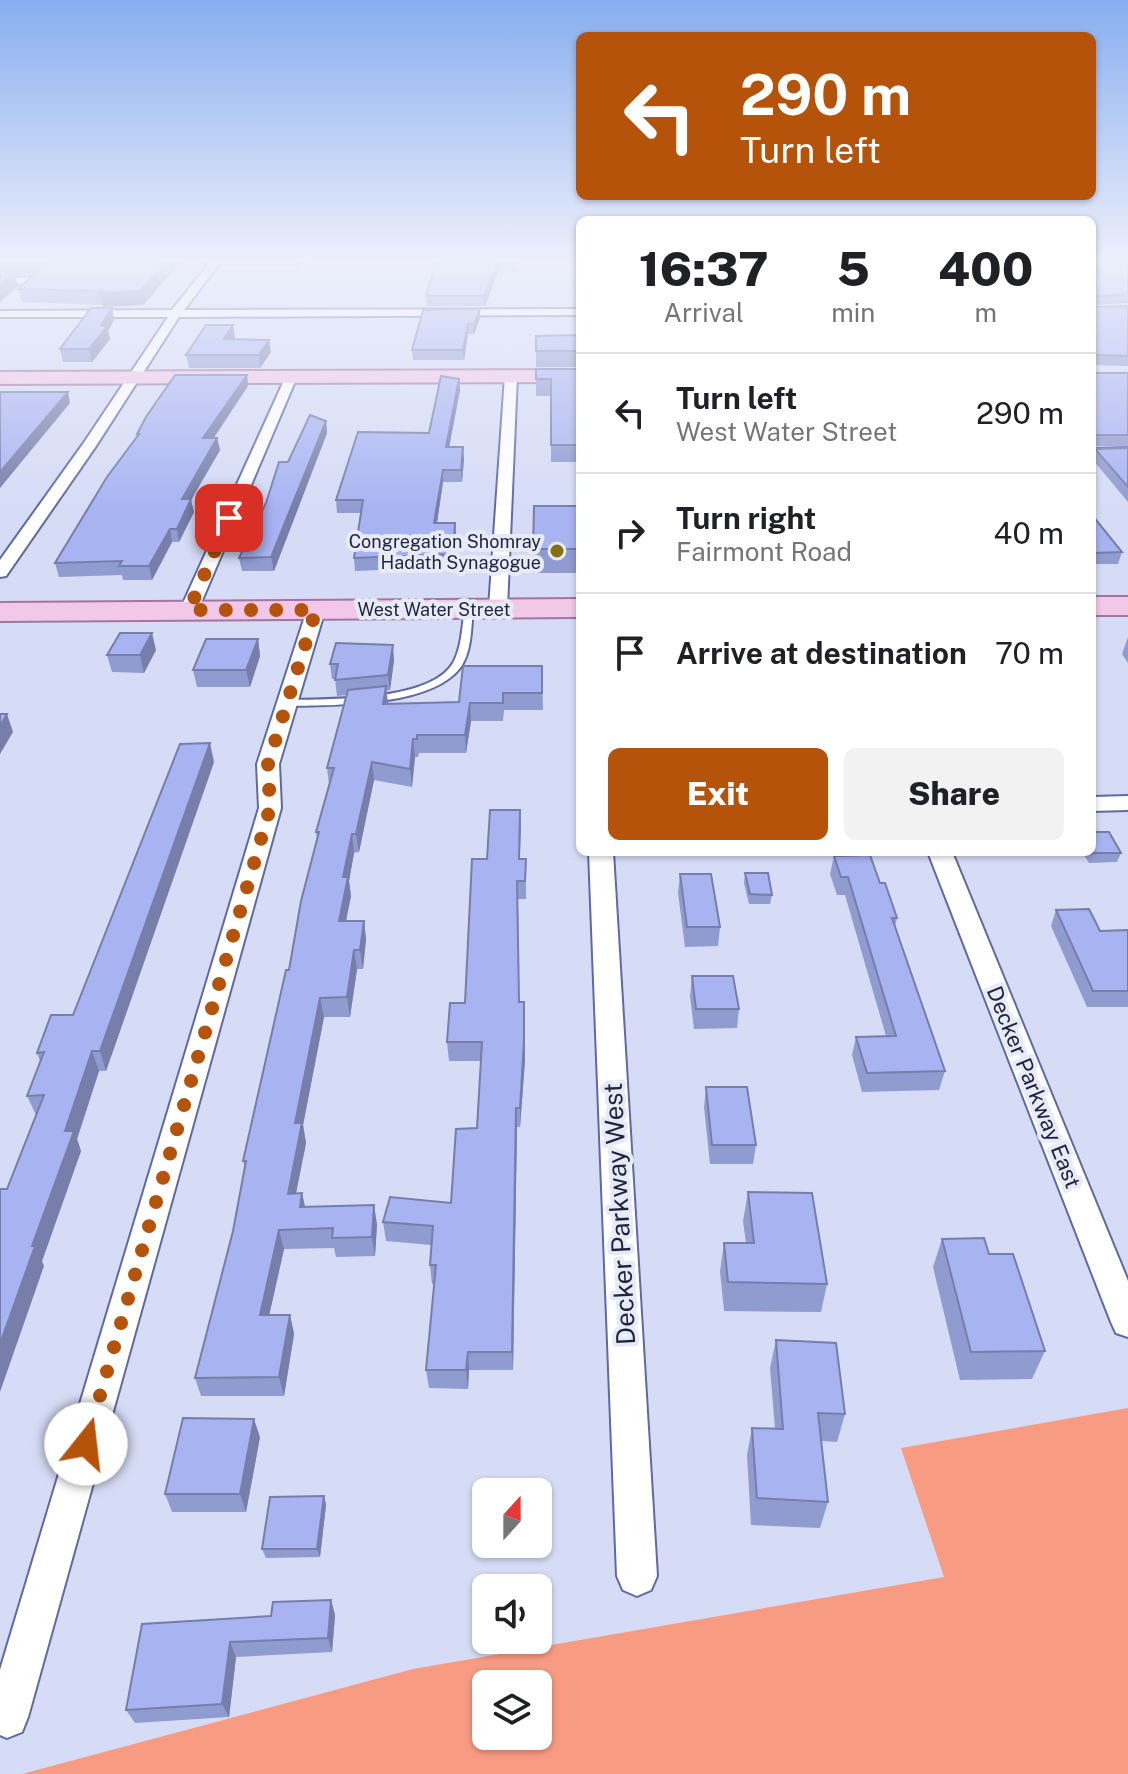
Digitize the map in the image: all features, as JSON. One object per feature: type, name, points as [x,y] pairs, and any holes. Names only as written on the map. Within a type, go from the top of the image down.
[{"type":"main road","points":[[0,378],[576,376]]},
{"type":"main road","points":[[1096,606],[1128,606]]},
{"type":"main road","name":"West Water Street","points":[[0,612],[576,608]]},
{"type":"street","points":[[0,572],[157,344]]},
{"type":"street","points":[[483,608],[511,376]]},
{"type":"street","points":[[189,610],[290,379]]},
{"type":"street","points":[[1096,453],[1128,452]]},
{"type":"street","points":[[7,1717],[266,823],[270,808],[268,764],[316,610]]},
{"type":"street","points":[[1096,804],[1128,803]]},
{"type":"street","name":"Decker Parkway West","points":[[601,856],[637,1576]]},
{"type":"street","name":"Decker Parkway East","points":[[942,856],[1128,1322]]},
{"type":"lane","points":[[287,703],[393,696],[448,675],[461,657],[483,608]]},
{"type":"shaded area","points":[[1128,1408],[1128,1774],[22,1774],[413,1669],[500,1654],[552,1654],[552,1645],[944,1577],[901,1448]]},
{"type":"building","points":[[64,344],[93,344],[89,349],[60,349]]},
{"type":"building","points":[[193,344],[266,344],[259,355],[186,355]]},
{"type":"building","points":[[414,344],[464,344],[463,350],[412,350]]},
{"type":"building","points":[[536,344],[576,344],[576,351],[536,351]]},
{"type":"building","points":[[1096,344],[1128,344],[1128,356],[1096,355]]},
{"type":"building","points":[[536,369],[576,369],[576,445],[551,445],[551,379],[536,379]]},
{"type":"building","points":[[1096,373],[1128,373],[1128,435],[1096,435]]},
{"type":"building","points":[[175,375],[247,375],[203,438],[217,438],[182,499],[191,499],[177,529],[170,529],[149,566],[119,566],[122,561],[55,563],[107,477],[139,434],[146,417]]},
{"type":"building","points":[[441,376],[459,379],[446,447],[463,447],[461,470],[443,470],[434,523],[455,523],[453,554],[354,558],[363,500],[336,500],[358,432],[429,433]]},
{"type":"building","points":[[0,392],[68,392],[0,472]]},
{"type":"building","points":[[310,415],[326,421],[271,557],[239,558],[266,503],[279,462],[288,462]]},
{"type":"building","points":[[1128,448],[1128,487],[1096,450]]},
{"type":"building","points":[[534,506],[576,506],[576,549],[533,549]]},
{"type":"building","points":[[1096,520],[1122,552],[1096,553]]},
{"type":"building","points":[[120,633],[152,633],[140,655],[107,655]]},
{"type":"building","points":[[206,639],[258,639],[246,670],[193,670]]},
{"type":"building","points":[[336,643],[393,645],[388,675],[335,680],[338,664],[330,664]]},
{"type":"building","points":[[463,666],[542,666],[542,693],[503,693],[503,703],[470,703],[465,735],[417,735],[417,739],[413,739],[410,769],[372,762],[343,877],[348,877],[339,921],[364,921],[360,950],[354,950],[347,997],[320,998],[295,1123],[302,1123],[288,1194],[302,1193],[300,1207],[374,1205],[372,1237],[332,1238],[333,1228],[279,1230],[260,1315],[290,1315],[279,1377],[195,1378],[233,1231],[246,1161],[243,1161],[286,970],[289,970],[301,901],[319,832],[316,832],[334,768],[327,768],[348,690],[386,686],[383,704],[459,702]]},
{"type":"building","points":[[0,714],[7,714],[0,726]]},
{"type":"building","points":[[210,743],[100,1051],[92,1051],[65,1131],[74,1131],[0,1344],[0,1189],[7,1189],[44,1095],[27,1096],[44,1052],[37,1053],[51,1015],[73,1015],[180,744]]},
{"type":"building","points":[[490,810],[520,810],[519,859],[526,859],[525,881],[517,881],[519,1002],[524,1002],[524,1041],[520,1108],[516,1108],[512,1352],[468,1352],[466,1370],[426,1370],[436,1265],[430,1265],[433,1226],[383,1222],[390,1197],[451,1203],[456,1129],[477,1128],[482,1042],[447,1042],[450,1003],[465,1003],[472,859],[487,859]]},
{"type":"building","points":[[1096,832],[1109,832],[1121,853],[1096,853]]},
{"type":"building","points":[[834,856],[870,856],[880,883],[885,883],[897,918],[892,918],[945,1071],[867,1073],[856,1037],[896,1036],[848,877],[841,877]]},
{"type":"building","points":[[745,873],[768,873],[772,895],[750,894]]},
{"type":"building","points":[[680,874],[711,874],[720,927],[687,927]]},
{"type":"building","points":[[1089,909],[1100,931],[1128,930],[1128,991],[1093,991],[1056,910]]},
{"type":"building","points":[[692,976],[733,976],[739,1009],[696,1009]]},
{"type":"building","points":[[706,1087],[747,1087],[756,1145],[712,1145]]},
{"type":"building","points":[[748,1192],[812,1193],[827,1284],[728,1282],[724,1243],[754,1243]]},
{"type":"building","points":[[984,1238],[989,1254],[1013,1254],[1045,1351],[971,1352],[942,1239]]},
{"type":"building","points":[[776,1340],[836,1343],[845,1414],[818,1413],[828,1502],[757,1498],[752,1428],[783,1429]]},
{"type":"building","points":[[183,1418],[254,1419],[240,1494],[165,1494]]},
{"type":"building","points":[[324,1496],[317,1549],[262,1549],[270,1497]]},
{"type":"building","points":[[331,1600],[328,1638],[230,1642],[222,1704],[126,1710],[142,1624],[271,1616],[273,1602]]},
{"type":"place","name":"Congregation Shomray Hadath Synagogue","points":[[557,551]]},
{"type":"route","points":[[86,1444],[270,808],[268,764],[316,610],[189,610],[229,518]]}]
